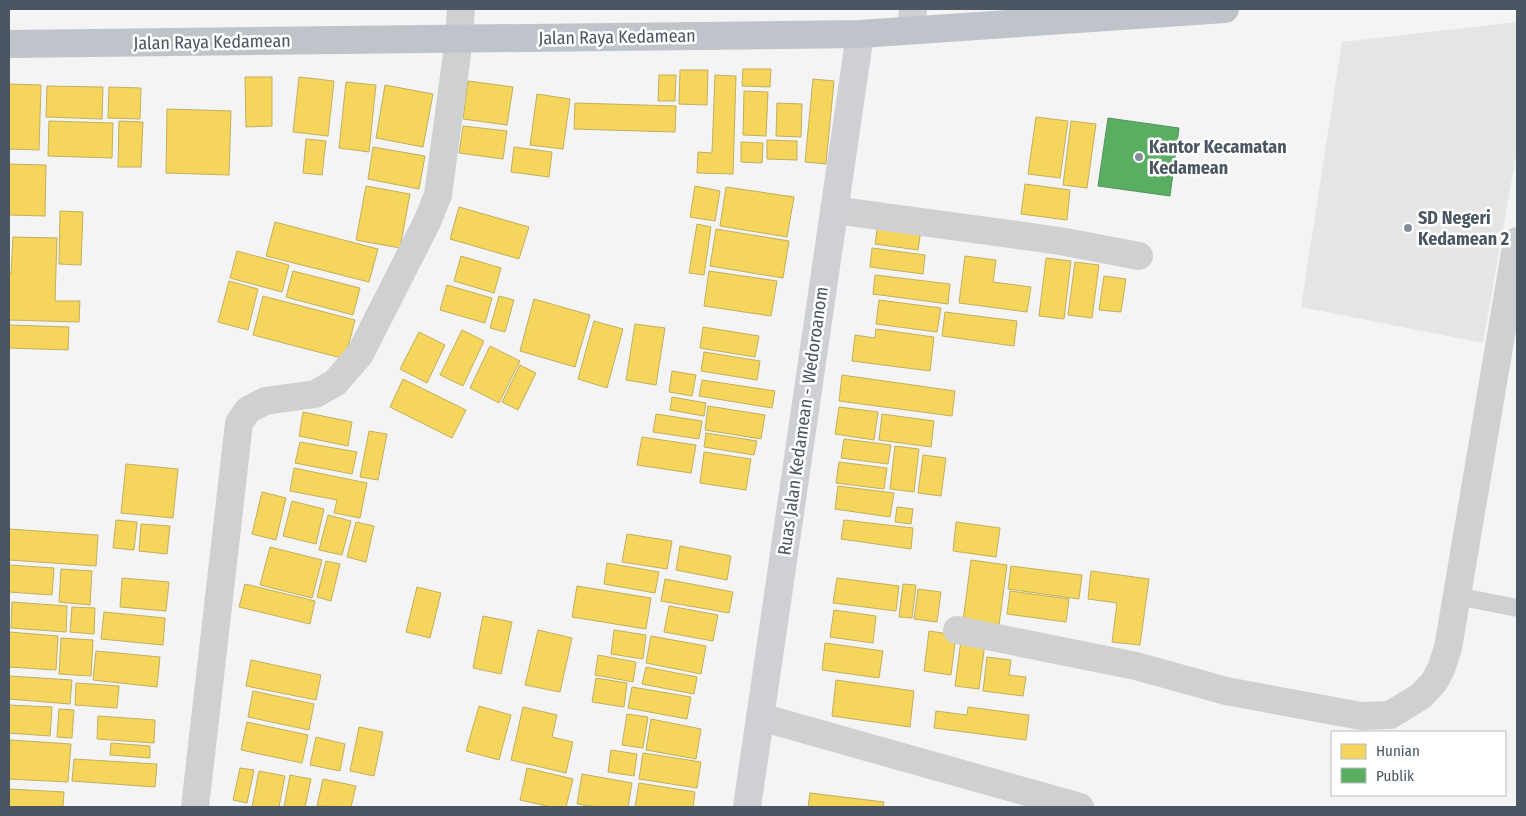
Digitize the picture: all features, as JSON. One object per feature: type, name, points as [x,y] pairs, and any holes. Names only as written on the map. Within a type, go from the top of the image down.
[{"type":"highway","name":"Jalan Raya Kedamean","points":[[9,44],[860,34],[912,19],[1225,9]]},
{"type":"main road","name":"Ruas Jalan Kedamean - Wedoroanom","points":[[747,807],[860,34]]},
{"type":"street","points":[[195,807],[239,423],[248,410],[266,401],[315,394],[335,383],[360,354],[427,222],[438,195],[459,39],[461,9]]},
{"type":"street","points":[[834,210],[1060,241],[1139,256]]},
{"type":"street","points":[[957,630],[1136,666],[1226,691],[1361,716],[1390,715],[1421,696],[1434,682],[1441,669],[1448,648],[1517,241]]},
{"type":"street","points":[[760,717],[1080,807]]},
{"type":"lane","points":[[1457,596],[1517,608]]},
{"type":"shaded area","name":"SD Negeri Kedamean 2","points":[[1517,22],[1517,150],[1483,343],[1301,307],[1342,42]]},
{"type":"building: Hunian","points":[[743,69],[771,69],[770,87],[742,86]]},
{"type":"building: Hunian","points":[[680,70],[708,70],[707,105],[679,104]]},
{"type":"building: Hunian","points":[[659,75],[676,75],[675,101],[658,101]]},
{"type":"building: Hunian","points":[[715,75],[736,76],[733,174],[697,173],[698,152],[712,153]]},
{"type":"building: Hunian","points":[[245,77],[272,77],[272,126],[246,127]]},
{"type":"building: Hunian","points":[[299,77],[334,81],[328,136],[293,132]]},
{"type":"building: Hunian","points":[[813,79],[834,81],[826,164],[805,162]]},
{"type":"building: Hunian","points":[[468,81],[513,87],[507,125],[463,119]]},
{"type":"building: Hunian","points":[[346,82],[376,85],[369,152],[339,148]]},
{"type":"building: Hunian","points":[[9,84],[41,85],[39,150],[9,149]]},
{"type":"building: Hunian","points":[[385,85],[433,94],[423,147],[376,138]]},
{"type":"building: Hunian","points":[[47,86],[103,87],[102,119],[46,117]]},
{"type":"building: Hunian","points":[[109,87],[141,88],[140,119],[108,118]]},
{"type":"building: Hunian","points":[[744,91],[768,92],[766,136],[743,135]]},
{"type":"building: Hunian","points":[[537,94],[570,99],[563,149],[530,145]]},
{"type":"building: Hunian","points":[[575,103],[676,106],[675,132],[574,129]]},
{"type":"building: Hunian","points":[[777,103],[802,104],[801,137],[776,136]]},
{"type":"building: Hunian","points":[[167,109],[231,111],[229,175],[166,173]]},
{"type":"building: Hunian","points":[[1036,117],[1068,121],[1060,178],[1028,174]]},
{"type":"building: Hunian","points":[[49,121],[113,123],[112,158],[48,156]]},
{"type":"building: Hunian","points":[[119,121],[143,122],[141,167],[118,167]]},
{"type":"building: Hunian","points":[[1071,121],[1096,124],[1087,188],[1063,185]]},
{"type":"building: Hunian","points":[[463,126],[507,131],[503,159],[459,153]]},
{"type":"building: Hunian","points":[[306,139],[326,141],[322,175],[303,173]]},
{"type":"building: Hunian","points":[[767,140],[797,141],[797,160],[767,159]]},
{"type":"building: Hunian","points":[[741,142],[763,143],[762,163],[741,162]]},
{"type":"building: Hunian","points":[[373,147],[425,156],[419,189],[368,179]]},
{"type":"building: Hunian","points":[[514,147],[552,152],[549,177],[511,172]]},
{"type":"building: Hunian","points":[[9,164],[46,165],[45,216],[9,215]]},
{"type":"building: Hunian","points":[[1025,184],[1070,190],[1067,220],[1021,214]]},
{"type":"building: Hunian","points":[[366,186],[410,194],[400,248],[356,240]]},
{"type":"building: Hunian","points":[[695,186],[720,191],[715,221],[690,217]]},
{"type":"building: Hunian","points":[[726,187],[794,197],[787,237],[720,226]]},
{"type":"building: Hunian","points":[[459,207],[529,227],[519,259],[450,239]]},
{"type":"building: Hunian","points":[[60,211],[83,212],[81,265],[59,264]]},
{"type":"building: Hunian","points":[[275,222],[378,249],[369,282],[266,256]]},
{"type":"building: Hunian","points":[[697,224],[711,227],[704,275],[689,273]]},
{"type":"building: Hunian","points":[[878,224],[921,230],[918,250],[875,244]]},
{"type":"building: Hunian","points":[[716,229],[789,241],[783,278],[710,266]]},
{"type":"building: Hunian","points":[[13,237],[57,238],[55,301],[80,301],[79,322],[9,320],[9,272],[11,273]]},
{"type":"building: Hunian","points":[[872,248],[925,255],[923,274],[870,267]]},
{"type":"building: Hunian","points":[[237,251],[289,265],[282,292],[230,278]]},
{"type":"building: Hunian","points":[[461,256],[501,268],[494,293],[454,281]]},
{"type":"building: Hunian","points":[[965,256],[996,260],[993,282],[1031,287],[1027,312],[959,303]]},
{"type":"building: Hunian","points":[[1046,258],[1071,261],[1064,319],[1039,316]]},
{"type":"building: Hunian","points":[[1075,262],[1099,265],[1092,318],[1068,315]]},
{"type":"building: Hunian","points":[[293,271],[360,288],[353,315],[286,297]]},
{"type":"building: Hunian","points":[[709,271],[777,281],[771,316],[704,306]]},
{"type":"building: Hunian","points":[[875,275],[950,284],[948,304],[873,294]]},
{"type":"building: Hunian","points":[[1104,276],[1126,279],[1121,312],[1099,310]]},
{"type":"building: Hunian","points":[[229,281],[258,289],[248,330],[218,322]]},
{"type":"building: Hunian","points":[[447,285],[492,298],[485,323],[440,310]]},
{"type":"building: Hunian","points":[[263,296],[355,320],[345,359],[253,335]]},
{"type":"building: Hunian","points":[[499,296],[514,300],[505,332],[490,328]]},
{"type":"building: Hunian","points":[[534,299],[590,315],[575,367],[520,351]]},
{"type":"building: Hunian","points":[[879,300],[941,308],[937,332],[876,324]]},
{"type":"building: Hunian","points":[[945,312],[1017,321],[1014,346],[942,336]]},
{"type":"building: Hunian","points":[[594,321],[623,329],[607,388],[578,379]]},
{"type":"building: Hunian","points":[[635,324],[665,328],[656,385],[626,380]]},
{"type":"building: Hunian","points":[[9,325],[69,327],[68,350],[9,348]]},
{"type":"building: Hunian","points":[[703,327],[759,336],[755,357],[700,348]]},
{"type":"building: Hunian","points":[[876,329],[934,337],[930,371],[852,361],[855,335],[875,338]]},
{"type":"building: Hunian","points":[[462,330],[484,341],[463,386],[440,375]]},
{"type":"building: Hunian","points":[[419,332],[445,345],[427,383],[400,369]]},
{"type":"building: Hunian","points":[[490,346],[520,361],[499,403],[470,388]]},
{"type":"building: Hunian","points":[[704,352],[760,361],[757,380],[701,371]]},
{"type":"building: Hunian","points":[[520,365],[536,373],[518,410],[502,402]]},
{"type":"building: Hunian","points":[[672,371],[696,375],[692,396],[669,392]]},
{"type":"building: Hunian","points":[[842,375],[955,391],[952,416],[839,401]]},
{"type":"building: Hunian","points":[[403,379],[466,410],[452,438],[390,407]]},
{"type":"building: Hunian","points":[[702,380],[775,391],[772,408],[699,396]]},
{"type":"building: Hunian","points":[[672,397],[706,403],[704,416],[670,410]]},
{"type":"building: Hunian","points":[[708,406],[765,415],[761,439],[705,430]]},
{"type":"building: Hunian","points":[[839,407],[878,412],[874,440],[835,434]]},
{"type":"building: Hunian","points":[[303,412],[352,422],[348,446],[299,436]]},
{"type":"building: Hunian","points":[[656,414],[702,421],[699,439],[653,432]]},
{"type":"building: Hunian","points":[[882,414],[934,421],[931,447],[879,440]]},
{"type":"building: Hunian","points":[[369,431],[387,434],[378,480],[360,477]]},
{"type":"building: Hunian","points":[[706,433],[757,441],[754,455],[704,447]]},
{"type":"building: Hunian","points":[[642,437],[696,445],[691,473],[637,465]]},
{"type":"building: Hunian","points":[[844,439],[891,445],[888,464],[841,458]]},
{"type":"building: Hunian","points":[[300,442],[357,452],[352,474],[295,463]]},
{"type":"building: Hunian","points":[[895,446],[919,449],[914,492],[890,489]]},
{"type":"building: Hunian","points":[[704,452],[751,459],[746,490],[700,483]]},
{"type":"building: Hunian","points":[[923,455],[946,458],[941,496],[918,493]]},
{"type":"building: Hunian","points":[[839,462],[887,468],[884,489],[836,483]]},
{"type":"building: Hunian","points":[[126,464],[178,469],[173,518],[121,513]]},
{"type":"building: Hunian","points":[[294,468],[367,483],[360,518],[334,513],[337,500],[290,491]]},
{"type":"building: Hunian","points":[[838,486],[894,493],[890,517],[835,509]]},
{"type":"building: Hunian","points":[[262,492],[286,498],[276,540],[252,534]]},
{"type":"building: Hunian","points":[[292,501],[324,509],[316,544],[283,536]]},
{"type":"building: Hunian","points":[[897,507],[913,509],[911,524],[895,522]]},
{"type":"building: Hunian","points":[[328,515],[351,521],[342,555],[319,550]]},
{"type":"building: Hunian","points":[[116,520],[137,522],[134,550],[113,548]]},
{"type":"building: Hunian","points":[[844,520],[913,528],[911,549],[841,539]]},
{"type":"building: Hunian","points":[[356,522],[374,526],[366,562],[347,557]]},
{"type":"building: Hunian","points":[[956,522],[1000,528],[996,557],[953,551]]},
{"type":"building: Hunian","points":[[141,524],[170,526],[167,554],[139,551]]},
{"type":"building: Hunian","points":[[9,529],[98,535],[96,566],[9,560]]},
{"type":"building: Hunian","points":[[627,534],[672,541],[667,569],[622,562]]},
{"type":"building: Hunian","points":[[680,546],[731,556],[727,580],[676,570]]},
{"type":"building: Hunian","points":[[270,547],[322,560],[312,598],[260,585]]},
{"type":"building: Hunian","points":[[971,560],[1007,565],[999,625],[963,621]]},
{"type":"building: Hunian","points":[[326,561],[340,564],[331,601],[317,597]]},
{"type":"building: Hunian","points":[[607,563],[659,572],[655,593],[604,584]]},
{"type":"building: Hunian","points":[[9,565],[54,568],[52,595],[9,592]]},
{"type":"building: Hunian","points":[[1011,566],[1082,575],[1079,599],[1008,589]]},
{"type":"building: Hunian","points":[[61,569],[92,571],[90,605],[59,602]]},
{"type":"building: Hunian","points":[[1091,571],[1149,579],[1140,645],[1112,642],[1117,603],[1088,599]]},
{"type":"building: Hunian","points":[[122,578],[169,582],[166,611],[120,607]]},
{"type":"building: Hunian","points":[[837,578],[899,586],[896,611],[833,603]]},
{"type":"building: Hunian","points":[[665,579],[733,592],[729,613],[661,601]]},
{"type":"building: Hunian","points":[[245,584],[315,601],[310,624],[239,607]]},
{"type":"building: Hunian","points":[[903,584],[916,585],[912,618],[899,617]]},
{"type":"building: Hunian","points":[[577,586],[651,598],[646,629],[572,617]]},
{"type":"building: Hunian","points":[[417,587],[441,593],[430,638],[406,632]]},
{"type":"building: Hunian","points":[[918,589],[941,592],[937,622],[914,619]]},
{"type":"building: Hunian","points":[[1010,591],[1069,599],[1066,622],[1007,614]]},
{"type":"building: Hunian","points":[[12,602],[67,606],[66,632],[11,628]]},
{"type":"building: Hunian","points":[[669,606],[718,615],[713,641],[664,632]]},
{"type":"building: Hunian","points":[[72,607],[95,608],[94,634],[70,632]]},
{"type":"building: Hunian","points":[[834,610],[876,616],[873,643],[830,637]]},
{"type":"building: Hunian","points":[[104,612],[165,618],[163,645],[101,639]]},
{"type":"building: Hunian","points":[[483,616],[512,622],[501,674],[473,668]]},
{"type":"building: Hunian","points":[[538,630],[572,638],[560,692],[525,685]]},
{"type":"building: Hunian","points":[[614,630],[646,635],[643,659],[611,654]]},
{"type":"building: Hunian","points":[[929,631],[956,635],[951,675],[924,671]]},
{"type":"building: Hunian","points":[[9,632],[58,636],[56,670],[9,667]]},
{"type":"building: Hunian","points":[[651,636],[706,646],[701,674],[646,663]]},
{"type":"building: Hunian","points":[[61,638],[93,640],[91,676],[59,674]]},
{"type":"building: Hunian","points":[[961,640],[985,643],[979,689],[955,686]]},
{"type":"building: Hunian","points":[[825,643],[883,651],[879,678],[822,670]]},
{"type":"building: Hunian","points":[[96,651],[160,657],[157,687],[93,680]]},
{"type":"building: Hunian","points":[[598,655],[636,662],[633,682],[595,675]]},
{"type":"building: Hunian","points":[[987,657],[1011,660],[1009,675],[1026,677],[1023,696],[983,691]]},
{"type":"building: Hunian","points":[[251,660],[321,675],[316,700],[246,686]]},
{"type":"building: Hunian","points":[[646,667],[697,677],[694,694],[642,684]]},
{"type":"building: Hunian","points":[[9,676],[72,680],[70,704],[9,699]]},
{"type":"building: Hunian","points":[[596,678],[627,683],[624,707],[592,702]]},
{"type":"building: Hunian","points":[[836,680],[914,691],[910,727],[832,716]]},
{"type":"building: Hunian","points":[[76,683],[119,686],[117,708],[75,705]]},
{"type":"building: Hunian","points":[[632,687],[691,697],[687,719],[628,708]]},
{"type":"building: Hunian","points":[[253,691],[314,704],[309,730],[248,717]]},
{"type":"building: Hunian","points":[[9,705],[52,707],[50,736],[9,733]]},
{"type":"building: Hunian","points":[[479,706],[511,715],[499,760],[466,751]]},
{"type":"building: Hunian","points":[[523,707],[557,715],[552,737],[573,742],[566,773],[511,760]]},
{"type":"building: Hunian","points":[[968,707],[1029,715],[1026,740],[934,728],[936,711],[967,715]]},
{"type":"building: Hunian","points":[[59,709],[74,710],[72,738],[57,737]]},
{"type":"building: Hunian","points":[[627,714],[648,717],[643,748],[622,745]]},
{"type":"building: Hunian","points":[[98,716],[155,720],[154,743],[97,739]]},
{"type":"building: Hunian","points":[[651,719],[701,729],[696,759],[646,750]]},
{"type":"building: Hunian","points":[[247,722],[308,735],[302,763],[241,750]]},
{"type":"building: Hunian","points":[[359,727],[383,732],[374,776],[350,771]]},
{"type":"building: Hunian","points":[[316,737],[345,744],[340,771],[310,765]]},
{"type":"building: Hunian","points":[[10,740],[71,744],[68,782],[9,779]]},
{"type":"building: Hunian","points":[[111,743],[150,746],[150,758],[110,755]]},
{"type":"building: Hunian","points":[[611,750],[637,754],[634,776],[608,772]]},
{"type":"building: Hunian","points":[[643,753],[701,762],[697,788],[639,779]]},
{"type":"building: Hunian","points":[[74,759],[157,764],[155,787],[72,781]]},
{"type":"building: Hunian","points":[[240,768],[254,770],[247,803],[233,800]]},
{"type":"building: Hunian","points":[[527,768],[573,779],[566,807],[551,807],[520,800]]},
{"type":"building: Hunian","points":[[259,771],[285,776],[279,807],[252,807]]},
{"type":"building: Hunian","points":[[582,774],[632,783],[628,807],[597,807],[577,804]]},
{"type":"building: Hunian","points":[[290,775],[311,779],[305,807],[284,807]]},
{"type":"building: Hunian","points":[[323,779],[356,786],[351,807],[317,806]]},
{"type":"building: Hunian","points":[[639,783],[695,792],[693,807],[635,807]]},
{"type":"building: Hunian","points":[[9,789],[64,792],[63,807],[9,807]]},
{"type":"building: Hunian","points":[[810,793],[884,802],[883,807],[808,807]]},
{"type":"building: Publik","name":"Kantor Kecamatan Kedamean","points":[[1108,118],[1179,128],[1170,196],[1098,186]]},
{"type":"place","name":"Kantor Kecamatan Kedamean","points":[[1139,157]]},
{"type":"place","name":"SD Negeri Kedamean 2","points":[[1408,228]]}]
